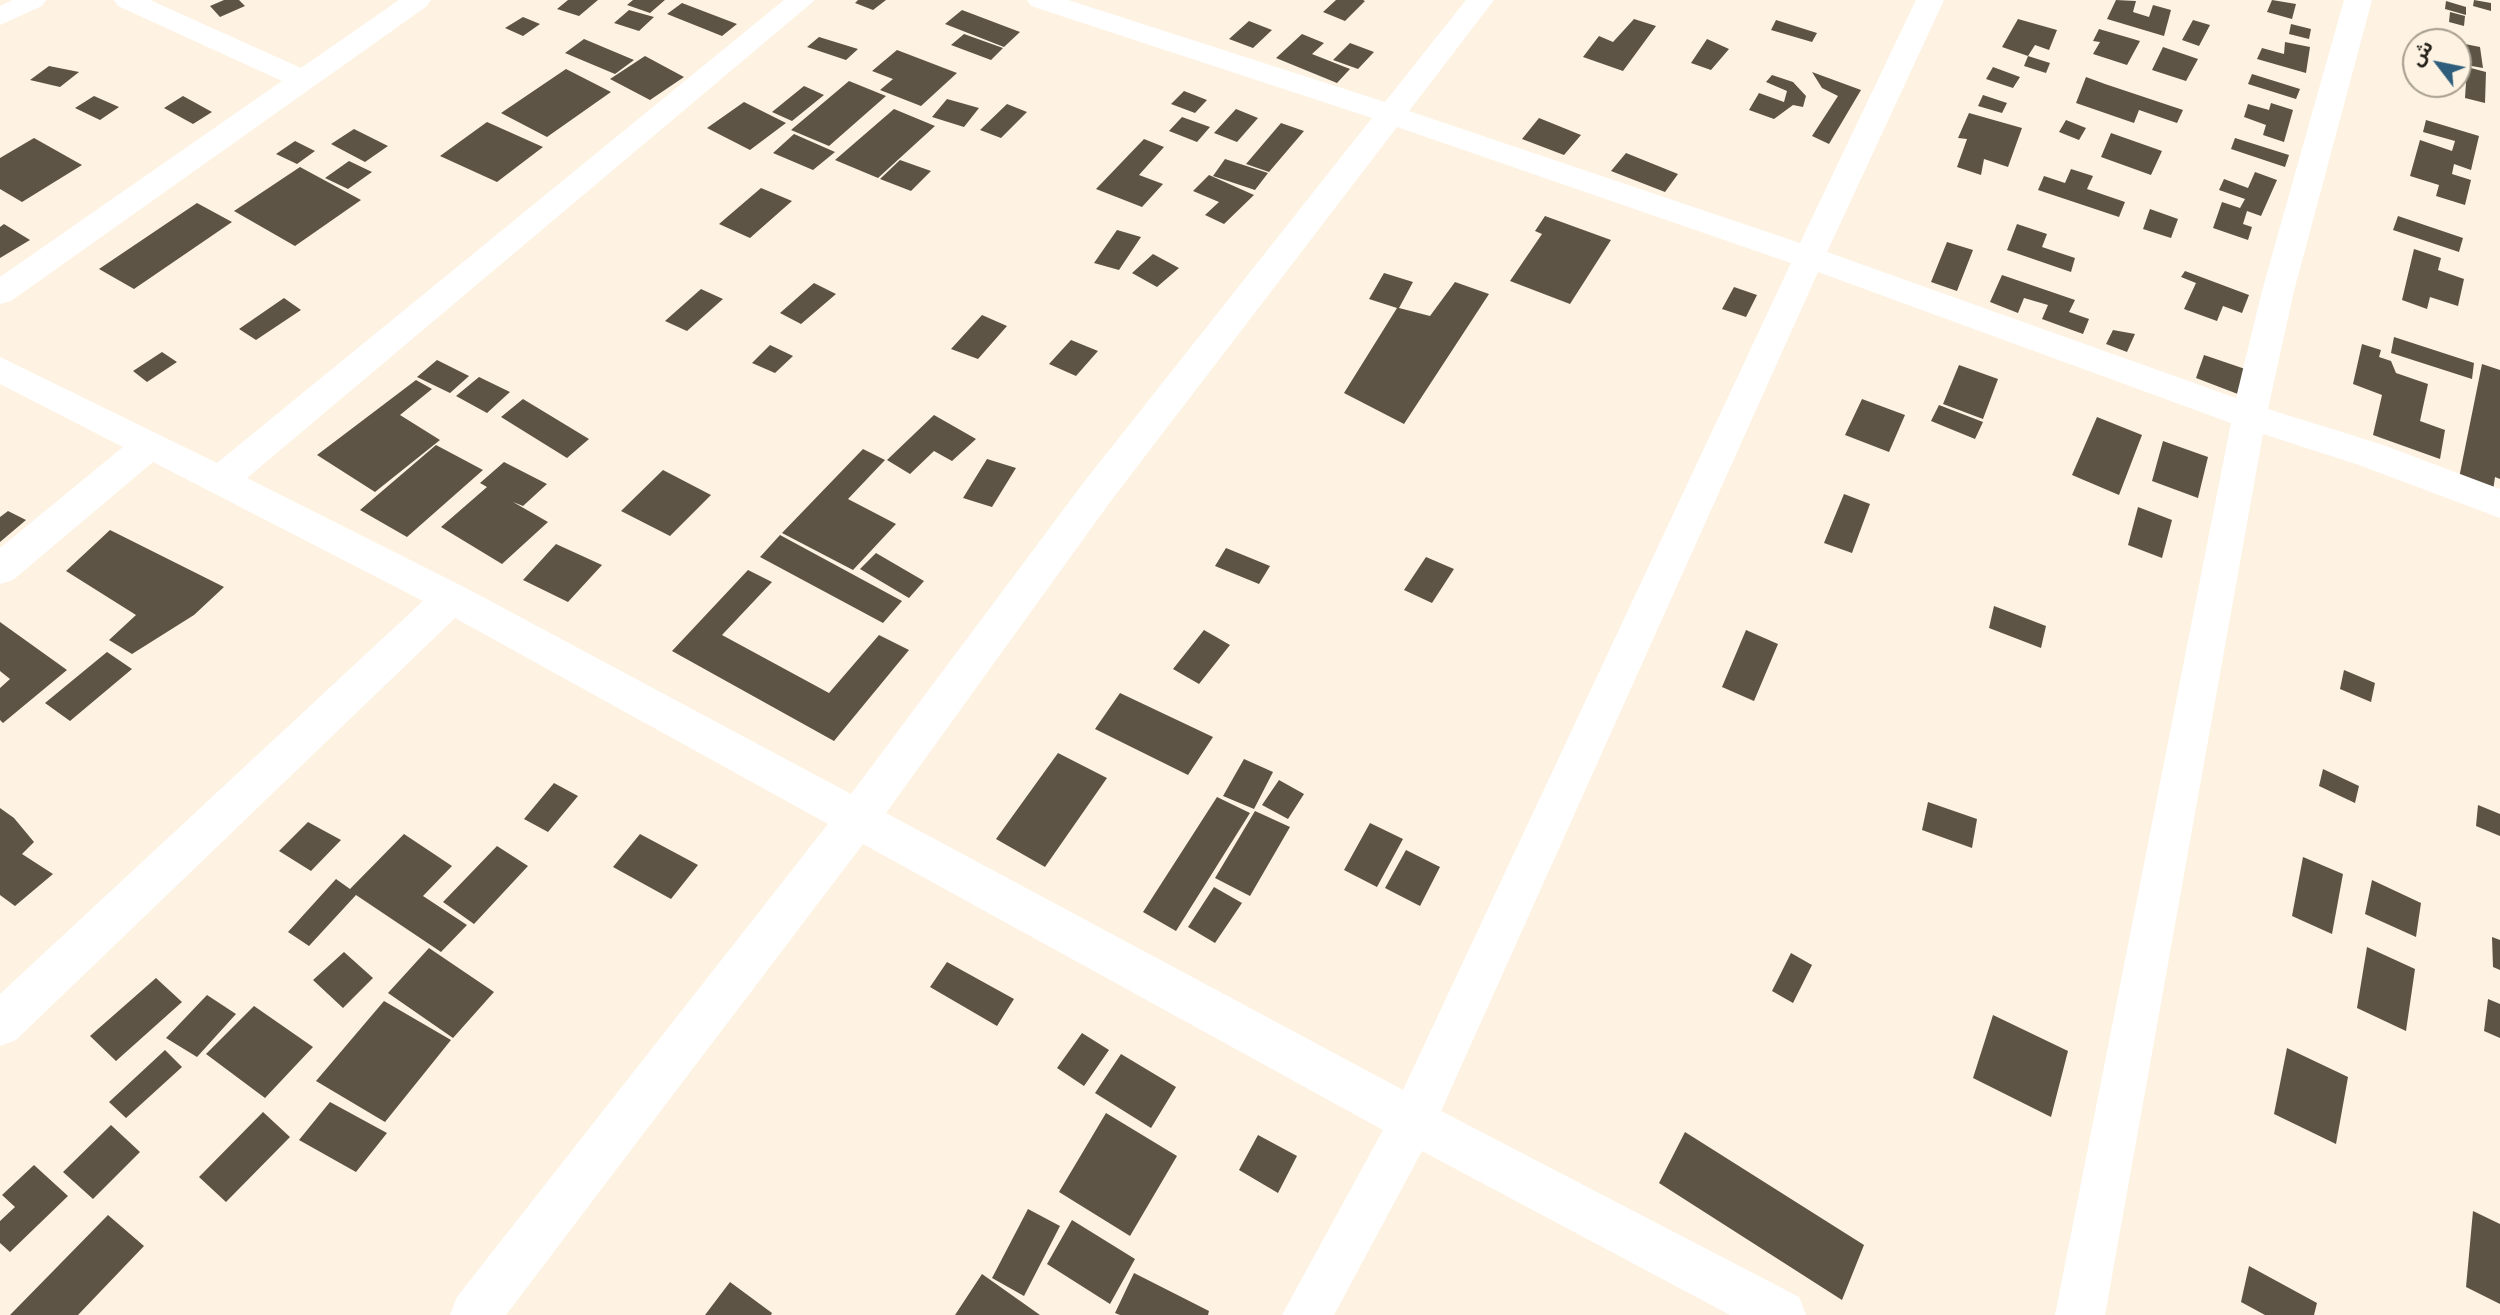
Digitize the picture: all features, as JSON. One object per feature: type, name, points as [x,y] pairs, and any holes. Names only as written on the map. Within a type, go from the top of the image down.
[{"type":"street","points":[[0,17],[32,0]]},
{"type":"street","points":[[128,0],[304,80]]},
{"type":"street","points":[[0,293],[418,0]]},
{"type":"street","points":[[219,481],[801,0]]},
{"type":"street","points":[[1041,0],[1390,114],[1808,257],[2249,416],[2371,455],[2500,504]]},
{"type":"street","points":[[475,1315],[858,818],[1097,492],[1480,0]]},
{"type":"street","points":[[1307,1315],[1413,1121],[1547,821],[1930,0]]},
{"type":"street","points":[[2080,1315],[2249,416],[2278,291],[2358,0]]},
{"type":"street","points":[[0,369],[451,598],[1413,1121],[1781,1315]]},
{"type":"street","points":[[0,569],[150,445]]},
{"type":"street","points":[[5,1010],[451,598]]},
{"type":"building","points":[[224,0],[239,0],[245,6],[220,17],[210,6]]},
{"type":"building","points":[[568,0],[598,0],[579,16],[557,9]]},
{"type":"building","points":[[633,0],[665,0],[650,13],[627,5]]},
{"type":"building","points":[[858,0],[886,0],[873,10],[855,3]]},
{"type":"building","points":[[1336,0],[1365,1],[1345,21],[1323,12]]},
{"type":"building","points":[[2116,0],[2136,1],[2133,12],[2149,17],[2153,5],[2171,10],[2164,36],[2107,19]]},
{"type":"building","points":[[2272,0],[2296,4],[2292,19],[2267,12]]},
{"type":"building","points":[[2474,0],[2491,3],[2491,11],[2473,6]]},
{"type":"building","points":[[2446,1],[2466,7],[2466,15],[2445,9]]},
{"type":"building","points":[[682,3],[737,24],[722,36],[667,14]]},
{"type":"building","points":[[629,10],[654,17],[639,31],[614,23]]},
{"type":"building","points":[[962,10],[1020,32],[1004,47],[945,24]]},
{"type":"building","points":[[2450,12],[2465,16],[2464,26],[2449,22]]},
{"type":"building","points":[[523,17],[540,24],[523,36],[505,28]]},
{"type":"building","points":[[1634,19],[1656,26],[1623,71],[1583,57],[1599,36],[1613,42]]},
{"type":"building","points":[[2018,19],[2057,30],[2049,50],[2035,45],[2028,56],[2002,47]]},
{"type":"building","points":[[1776,20],[1817,33],[1812,42],[1771,30]]},
{"type":"building","points":[[2193,20],[2210,25],[2199,46],[2182,40]]},
{"type":"building","points":[[1249,21],[1272,30],[1253,48],[1229,39]]},
{"type":"building","points":[[2291,24],[2311,29],[2309,39],[2289,34]]},
{"type":"building","points":[[2099,29],[2140,41],[2127,65],[2093,54],[2100,42],[2093,41]]},
{"type":"building","points":[[964,34],[1003,48],[991,60],[951,45]]},
{"type":"building","points":[[1302,34],[1324,43],[1312,54],[1350,69],[1337,83],[1276,58]]},
{"type":"building","points":[[819,37],[858,49],[846,60],[807,47]]},
{"type":"building","points":[[584,39],[634,60],[615,74],[565,53]]},
{"type":"building","points":[[1707,39],[1729,49],[1711,70],[1691,63]]},
{"type":"building","points":[[2285,42],[2310,47],[2306,73],[2257,59],[2262,48],[2284,54]]},
{"type":"building","points":[[1350,43],[1374,52],[1358,69],[1333,60]]},
{"type":"building","points":[[2472,45],[2480,47],[2483,68],[2472,66]]},
{"type":"building","points":[[2163,47],[2198,59],[2186,81],[2152,70]]},
{"type":"building","points":[[897,50],[957,73],[921,106],[880,90],[893,79],[872,71]]},
{"type":"building","points":[[645,56],[684,77],[650,100],[610,79]]},
{"type":"building","points":[[2028,56],[2050,63],[2046,73],[2024,66]]},
{"type":"building","points":[[49,66],[79,72],[60,87],[30,80]]},
{"type":"building","points":[[1993,67],[2020,77],[2013,88],[1986,79]]},
{"type":"building","points":[[2472,68],[2486,72],[2485,103],[2465,98],[2472,98]]},
{"type":"building","points":[[566,69],[611,92],[547,137],[501,113]]},
{"type":"building","points":[[1812,72],[1861,90],[1829,144],[1812,136],[1838,96],[1822,88]]},
{"type":"building","points":[[2252,74],[2300,89],[2296,99],[2248,84]]},
{"type":"building","points":[[1772,75],[1793,82],[1806,96],[1803,107],[1793,105],[1774,119],[1749,110],[1759,93],[1784,102],[1787,91],[1766,82]]},
{"type":"building","points":[[2086,77],[2183,110],[2177,123],[2139,110],[2134,123],[2076,103]]},
{"type":"building","points":[[849,81],[886,96],[829,146],[791,130]]},
{"type":"building","points":[[804,86],[824,95],[792,121],[772,112]]},
{"type":"building","points":[[1184,91],[1207,100],[1195,113],[1171,104]]},
{"type":"building","points":[[1983,95],[2007,103],[2002,113],[1978,106]]},
{"type":"building","points":[[94,96],[119,107],[100,120],[75,108]]},
{"type":"building","points":[[183,96],[212,112],[193,124],[164,108]]},
{"type":"building","points":[[947,99],[979,108],[964,127],[932,117]]},
{"type":"building","points":[[744,102],[786,123],[750,150],[707,128]]},
{"type":"building","points":[[2271,103],[2293,110],[2284,142],[2263,135],[2266,125],[2244,117],[2248,104],[2269,110]]},
{"type":"building","points":[[1007,104],[1027,112],[1001,138],[980,130]]},
{"type":"building","points":[[894,109],[935,126],[878,178],[835,160]]},
{"type":"building","points":[[1236,109],[1258,118],[1237,142],[1214,133]]},
{"type":"building","points":[[1969,113],[2022,128],[2008,167],[1984,159],[1981,175],[1957,167],[1967,139],[1958,138]]},
{"type":"building","points":[[1182,117],[1210,127],[1197,142],[1169,131]]},
{"type":"building","points":[[1539,118],[1581,135],[1564,155],[1522,139]]},
{"type":"building","points":[[2066,120],[2086,128],[2079,140],[2059,132]]},
{"type":"building","points":[[2426,120],[2479,136],[2471,170],[2454,164],[2452,174],[2471,180],[2465,205],[2436,196],[2439,185],[2410,176],[2420,140],[2452,151],[2455,141],[2423,132]]},
{"type":"building","points":[[487,122],[543,147],[497,182],[440,156]]},
{"type":"building","points":[[1281,123],[1304,131],[1269,172],[1246,164]]},
{"type":"building","points":[[354,129],[388,146],[365,162],[331,144]]},
{"type":"building","points":[[2111,133],[2162,151],[2151,175],[2101,157]]},
{"type":"building","points":[[794,134],[835,152],[813,170],[773,153]]},
{"type":"building","points":[[34,138],[82,165],[22,202],[0,189],[0,158]]},
{"type":"building","points":[[2235,138],[2289,155],[2285,167],[2231,149]]},
{"type":"building","points":[[1144,139],[1164,147],[1139,175],[1163,184],[1142,207],[1096,189]]},
{"type":"building","points":[[295,141],[315,151],[297,164],[276,154]]},
{"type":"building","points":[[1626,153],[1678,174],[1665,192],[1611,171]]},
{"type":"building","points":[[1225,159],[1268,173],[1255,190],[1213,176]]},
{"type":"building","points":[[900,160],[931,171],[911,191],[880,179]]},
{"type":"building","points":[[349,161],[372,172],[348,189],[325,178]]},
{"type":"building","points":[[300,167],[361,200],[295,246],[234,211]]},
{"type":"building","points":[[2071,169],[2093,176],[2087,189],[2125,202],[2119,217],[2038,190],[2044,176],[2065,183]]},
{"type":"building","points":[[2255,172],[2277,180],[2261,216],[2247,211],[2243,224],[2252,227],[2248,240],[2213,228],[2222,202],[2240,208],[2245,199],[2219,190],[2224,179],[2248,188]]},
{"type":"building","points":[[1209,175],[1254,195],[1224,224],[1205,215],[1219,202],[1193,191]]},
{"type":"building","points":[[761,188],[792,201],[750,238],[719,224]]},
{"type":"building","points":[[197,203],[232,222],[134,289],[99,269]]},
{"type":"building","points":[[2150,209],[2178,219],[2171,238],[2143,229]]},
{"type":"building","points":[[1545,216],[1611,240],[1570,304],[1510,281],[1542,234],[1535,231]]},
{"type":"building","points":[[2398,216],[2463,238],[2459,252],[2393,230]]},
{"type":"building","points":[[4,224],[30,240],[0,258],[0,227]]},
{"type":"building","points":[[2017,224],[2047,234],[2042,247],[2075,258],[2071,272],[2007,250]]},
{"type":"building","points":[[1117,230],[1141,237],[1119,270],[1094,263]]},
{"type":"building","points":[[1947,242],[1973,250],[1957,291],[1931,282]]},
{"type":"building","points":[[2414,249],[2441,258],[2438,270],[2464,279],[2458,306],[2430,297],[2427,309],[2402,300]]},
{"type":"building","points":[[1153,254],[1179,268],[1157,287],[1132,273]]},
{"type":"building","points":[[2185,271],[2249,295],[2242,313],[2223,306],[2217,321],[2184,309],[2196,283],[2181,277]]},
{"type":"building","points":[[1384,273],[1413,282],[1399,308],[1430,316],[1455,282],[1489,294],[1404,424],[1344,393],[1397,308],[1369,299]]},
{"type":"building","points":[[2002,275],[2075,300],[2069,312],[2089,319],[2083,334],[2042,319],[2048,305],[2024,298],[2018,313],[1990,302]]},
{"type":"building","points":[[814,283],[836,294],[801,324],[780,313]]},
{"type":"building","points":[[1734,287],[1757,295],[1746,317],[1722,309]]},
{"type":"building","points":[[701,289],[723,299],[687,331],[665,321]]},
{"type":"building","points":[[284,298],[301,310],[256,340],[239,329]]},
{"type":"building","points":[[982,315],[1007,326],[978,359],[951,349]]},
{"type":"building","points":[[2113,330],[2135,334],[2127,352],[2106,344]]},
{"type":"building","points":[[2394,337],[2474,363],[2472,379],[2391,353]]},
{"type":"building","points":[[1071,340],[1098,351],[1076,376],[1049,364]]},
{"type":"building","points":[[2362,344],[2381,350],[2379,357],[2391,361],[2396,373],[2428,384],[2420,421],[2445,430],[2440,459],[2373,435],[2382,395],[2353,384]]},
{"type":"building","points":[[770,345],[793,356],[775,373],[752,363]]},
{"type":"building","points":[[162,352],[177,362],[147,382],[133,371]]},
{"type":"building","points":[[2204,355],[2251,371],[2243,396],[2196,378]]},
{"type":"building","points":[[437,360],[469,376],[450,393],[417,377]]},
{"type":"building","points":[[2482,364],[2500,370],[2500,479],[2495,477],[2493,491],[2459,478]]},
{"type":"building","points":[[1959,365],[1998,379],[1983,419],[1943,404]]},
{"type":"building","points":[[479,377],[510,392],[487,413],[456,396]]},
{"type":"building","points":[[416,380],[432,389],[400,415],[440,440],[375,492],[317,455]]},
{"type":"building","points":[[523,399],[589,439],[567,458],[501,417]]},
{"type":"building","points":[[1862,399],[1905,415],[1889,452],[1845,435]]},
{"type":"building","points":[[1939,405],[1983,422],[1975,439],[1931,421]]},
{"type":"building","points":[[934,415],[976,439],[952,461],[934,451],[910,474],[887,460]]},
{"type":"building","points":[[2097,417],[2142,435],[2119,495],[2072,475]]},
{"type":"building","points":[[2163,441],[2208,457],[2198,498],[2152,481]]},
{"type":"building","points":[[436,445],[483,470],[407,537],[360,510]]},
{"type":"building","points":[[863,449],[885,460],[848,499],[896,524],[853,570],[782,533]]},
{"type":"building","points":[[987,459],[1016,468],[992,507],[963,498]]},
{"type":"building","points":[[504,462],[547,484],[523,506],[513,502],[548,522],[502,564],[441,527],[487,487],[480,483]]},
{"type":"building","points":[[663,470],[711,495],[670,536],[621,511]]},
{"type":"building","points":[[1844,494],[1870,504],[1852,553],[1824,543]]},
{"type":"building","points":[[2138,507],[2172,520],[2162,558],[2128,545]]},
{"type":"building","points":[[8,511],[26,520],[0,542],[0,517]]},
{"type":"building","points":[[110,530],[224,587],[194,615],[132,654],[109,640],[136,615],[66,571]]},
{"type":"building","points":[[780,535],[902,601],[883,623],[760,557]]},
{"type":"building","points":[[556,544],[602,565],[568,602],[523,580]]},
{"type":"building","points":[[1226,548],[1270,566],[1259,584],[1215,566]]},
{"type":"building","points":[[876,553],[924,581],[909,598],[860,569]]},
{"type":"building","points":[[1426,557],[1454,569],[1432,603],[1404,590]]},
{"type":"building","points":[[748,570],[772,582],[722,635],[829,693],[879,635],[909,650],[834,741],[672,651]]},
{"type":"building","points":[[1994,606],[2046,626],[2041,648],[1989,628]]},
{"type":"building","points":[[0,622],[67,670],[3,723],[0,720],[0,688],[10,679],[0,671]]},
{"type":"building","points":[[1204,630],[1230,645],[1199,684],[1173,669]]},
{"type":"building","points":[[1746,630],[1778,644],[1754,701],[1722,687]]},
{"type":"building","points":[[107,652],[132,669],[70,721],[45,703]]},
{"type":"building","points":[[2344,670],[2375,683],[2371,702],[2340,689]]},
{"type":"building","points":[[1120,693],[1213,737],[1188,775],[1095,729]]},
{"type":"building","points":[[1058,753],[1107,778],[1045,867],[996,839]]},
{"type":"building","points":[[1244,759],[1273,772],[1254,809],[1223,796]]},
{"type":"building","points":[[2323,769],[2359,786],[2355,803],[2319,786]]},
{"type":"building","points":[[1279,780],[1304,794],[1288,819],[1262,805]]},
{"type":"building","points":[[554,783],[578,796],[548,832],[524,819]]},
{"type":"building","points":[[1217,797],[1250,813],[1176,931],[1143,912]]},
{"type":"building","points":[[1928,802],[1977,819],[1972,848],[1922,830]]},
{"type":"building","points":[[2478,805],[2500,814],[2500,836],[2476,826]]},
{"type":"building","points":[[0,808],[14,818],[34,842],[22,854],[53,874],[15,906],[0,895]]},
{"type":"building","points":[[1255,811],[1290,827],[1250,896],[1215,878]]},
{"type":"building","points":[[308,822],[341,840],[311,871],[279,851]]},
{"type":"building","points":[[1370,823],[1403,839],[1377,887],[1344,870]]},
{"type":"building","points":[[404,834],[452,866],[423,896],[467,925],[441,952],[356,895],[309,946],[288,932],[336,879],[350,889]]},
{"type":"building","points":[[640,834],[698,865],[671,899],[613,867]]},
{"type":"building","points":[[497,846],[528,866],[474,924],[443,902]]},
{"type":"building","points":[[1406,850],[1440,867],[1420,906],[1385,888]]},
{"type":"building","points":[[2303,857],[2343,874],[2332,934],[2292,916]]},
{"type":"building","points":[[2372,880],[2421,903],[2416,937],[2365,914]]},
{"type":"building","points":[[1214,887],[1242,903],[1215,943],[1188,927]]},
{"type":"building","points":[[2492,937],[2500,940],[2500,970],[2493,967]]},
{"type":"building","points":[[2367,947],[2415,969],[2406,1031],[2357,1008]]},
{"type":"building","points":[[429,948],[494,992],[453,1038],[388,993]]},
{"type":"building","points":[[344,952],[373,978],[343,1008],[313,980]]},
{"type":"building","points":[[1791,953],[1812,965],[1793,1003],[1772,991]]},
{"type":"building","points":[[947,962],[1014,999],[997,1026],[930,987]]},
{"type":"building","points":[[156,978],[182,1002],[116,1061],[90,1036]]},
{"type":"building","points":[[207,995],[236,1014],[197,1057],[166,1038]]},
{"type":"building","points":[[2488,999],[2500,1004],[2500,1038],[2484,1031]]},
{"type":"building","points":[[384,1001],[451,1040],[385,1122],[316,1081]]},
{"type":"building","points":[[254,1006],[313,1047],[265,1098],[206,1054]]},
{"type":"building","points":[[1993,1015],[2068,1051],[2051,1117],[1973,1078]]},
{"type":"building","points":[[1082,1033],[1109,1050],[1084,1086],[1057,1068]]},
{"type":"building","points":[[2287,1048],[2348,1077],[2336,1144],[2274,1114]]},
{"type":"building","points":[[165,1050],[182,1067],[126,1118],[109,1102]]},
{"type":"building","points":[[1121,1054],[1176,1087],[1151,1128],[1095,1093]]},
{"type":"building","points":[[330,1102],[387,1133],[356,1172],[299,1140]]},
{"type":"building","points":[[263,1112],[290,1137],[226,1202],[199,1177]]},
{"type":"building","points":[[1106,1113],[1177,1156],[1130,1236],[1059,1192]]},
{"type":"building","points":[[111,1125],[140,1152],[93,1199],[63,1172]]},
{"type":"building","points":[[1685,1132],[1864,1245],[1842,1300],[1659,1183]]},
{"type":"building","points":[[1258,1135],[1297,1156],[1278,1193],[1239,1170]]},
{"type":"building","points":[[34,1165],[68,1196],[10,1252],[0,1243],[0,1221],[15,1207],[2,1195]]},
{"type":"building","points":[[1028,1209],[1060,1226],[1024,1296],[992,1278]]},
{"type":"building","points":[[2473,1211],[2500,1224],[2500,1304],[2466,1287]]},
{"type":"building","points":[[108,1215],[144,1246],[78,1315],[10,1315]]},
{"type":"building","points":[[1072,1220],[1135,1259],[1110,1304],[1047,1264]]},
{"type":"building","points":[[2249,1266],[2317,1303],[2314,1315],[2265,1315],[2241,1302]]},
{"type":"building","points":[[1134,1273],[1209,1311],[1208,1315],[1115,1313]]},
{"type":"building","points":[[982,1274],[1040,1315],[955,1315]]},
{"type":"building","points":[[730,1282],[772,1313],[771,1315],[705,1315]]}]
